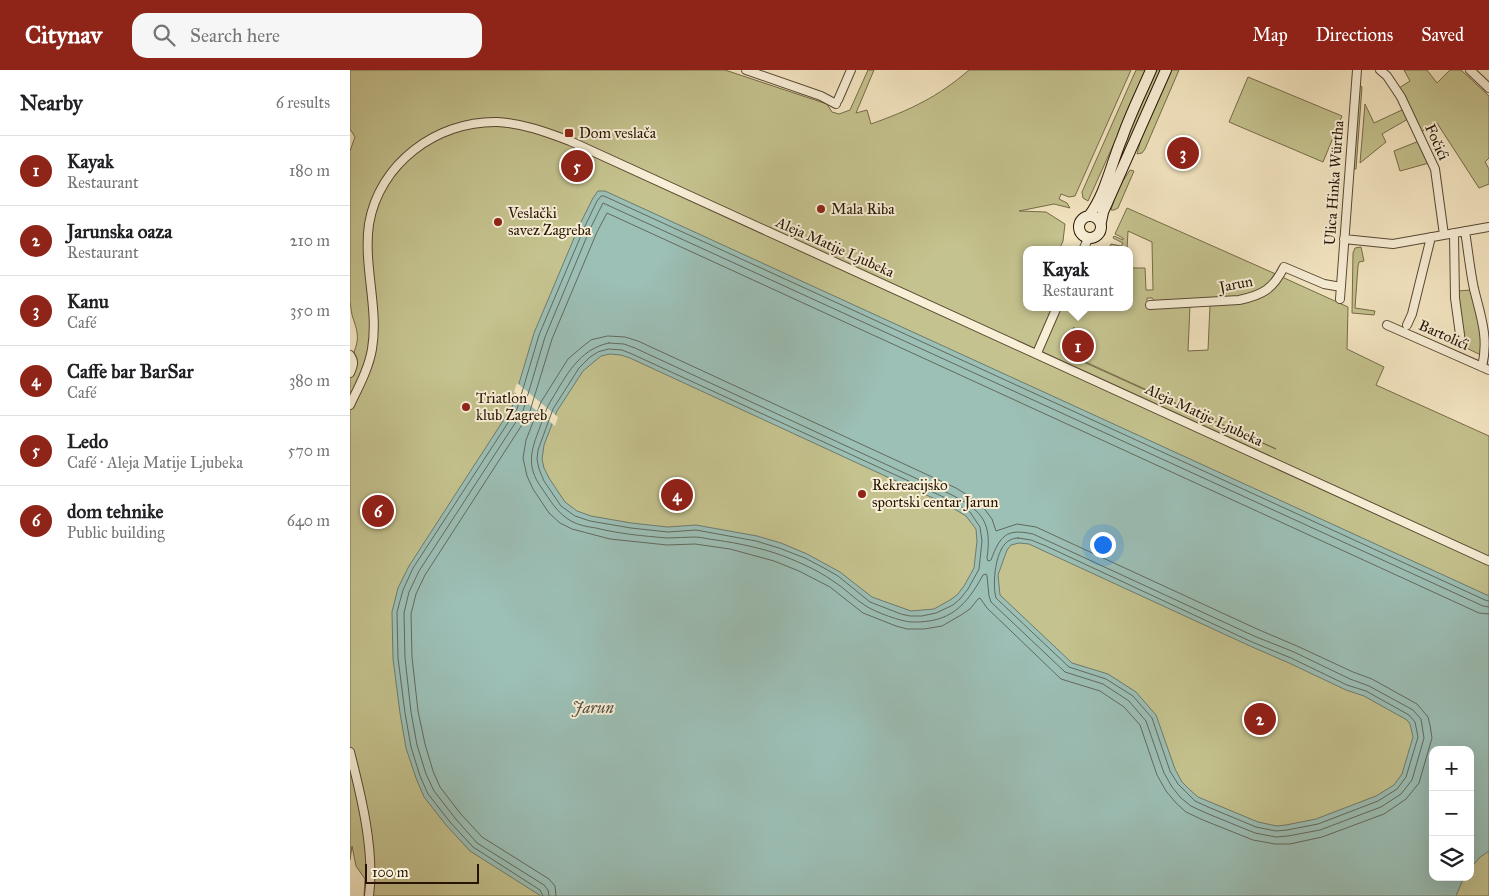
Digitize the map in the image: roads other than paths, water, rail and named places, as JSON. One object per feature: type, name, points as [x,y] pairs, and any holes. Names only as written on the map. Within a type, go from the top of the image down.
[{"type":"street","points":[[746,70],[837,102],[851,70]]},
{"type":"street","points":[[1151,70],[1122,136],[1112,170],[1098,202],[1089,216],[1083,219],[1079,225],[1082,235],[1088,239],[1099,235],[1102,229],[1103,212],[1166,70]]},
{"type":"street","name":"Ulica Hinka Würtha","points":[[1340,299],[1357,70]]},
{"type":"street","name":"Fočići","points":[[1380,70],[1387,76],[1401,97],[1434,169],[1444,234]]},
{"type":"street","points":[[1470,70],[1489,88]]},
{"type":"street","name":"Aleja Matije Ljubeka","points":[[350,406],[369,362],[372,350],[374,335],[368,240],[372,210],[382,187],[387,178],[404,159],[427,140],[449,130],[477,123],[499,122],[531,128],[570,141],[1489,561]]},
{"type":"street","points":[[1089,216],[1096,217],[1101,222]]},
{"type":"street","points":[[1344,239],[1393,244],[1489,227]]},
{"type":"street","points":[[1465,231],[1475,290],[1486,327],[1487,356],[1485,369]]},
{"type":"street","points":[[1454,233],[1455,298],[1461,342]]},
{"type":"street","points":[[1408,325],[1430,237]]},
{"type":"street","points":[[1085,246],[1088,239]]},
{"type":"street","name":"Jarun","points":[[1150,305],[1250,298],[1270,289],[1284,266],[1324,284],[1340,287]]},
{"type":"street","points":[[1037,354],[1055,311]]},
{"type":"street","name":"Bartolići","points":[[1387,325],[1485,369]]},
{"type":"street","points":[[350,355],[354,366],[350,373]]},
{"type":"street","points":[[350,752],[366,826],[370,857],[368,896]]},
{"type":"water","name":"Jarun","points":[[598,191],[605,191],[1489,596],[1489,851],[1474,864],[1474,746],[1429,746],[1429,881],[1462,881],[1456,896],[541,896],[470,851],[424,797],[406,748],[393,659],[392,612],[398,588],[409,566],[512,407],[534,333],[580,224]],"holes":[[[610,354],[621,355],[948,505],[966,516],[976,529],[977,541],[974,568],[964,586],[957,595],[934,609],[911,611],[872,597],[840,572],[807,554],[781,543],[757,536],[696,525],[668,527],[631,523],[591,516],[577,511],[565,502],[549,478],[542,459],[544,445],[557,411],[583,371],[601,356]],[[1019,543],[1029,544],[1346,690],[1364,696],[1407,720],[1413,737],[1402,774],[1394,785],[1376,796],[1316,819],[1286,825],[1277,826],[1258,822],[1198,797],[1182,782],[1175,769],[1156,715],[1136,692],[1108,674],[1072,663],[1000,595],[998,575],[1007,550],[1011,545]]]},
{"type":"place","name":"Dom veslača","points":[[569,133]]},
{"type":"place","name":"Kanu","points":[[1183,153]]},
{"type":"place","name":"Ledo","points":[[577,166]]},
{"type":"place","name":"Mala Riba","points":[[821,209]]},
{"type":"place","name":"Veslački savez Zagreba","points":[[498,222]]},
{"type":"place","name":"Kayak","points":[[1078,346]]},
{"type":"place","name":"Triatlon klub Zagreb","points":[[466,407]]},
{"type":"place","name":"Rekreacijsko sportski centar Jarun","points":[[862,494]]},
{"type":"place","name":"Caffe bar BarSar","points":[[677,495]]},
{"type":"place","name":"dom tehnike","points":[[378,511]]},
{"type":"place","name":"Jarunska oaza","points":[[1260,719]]}]
